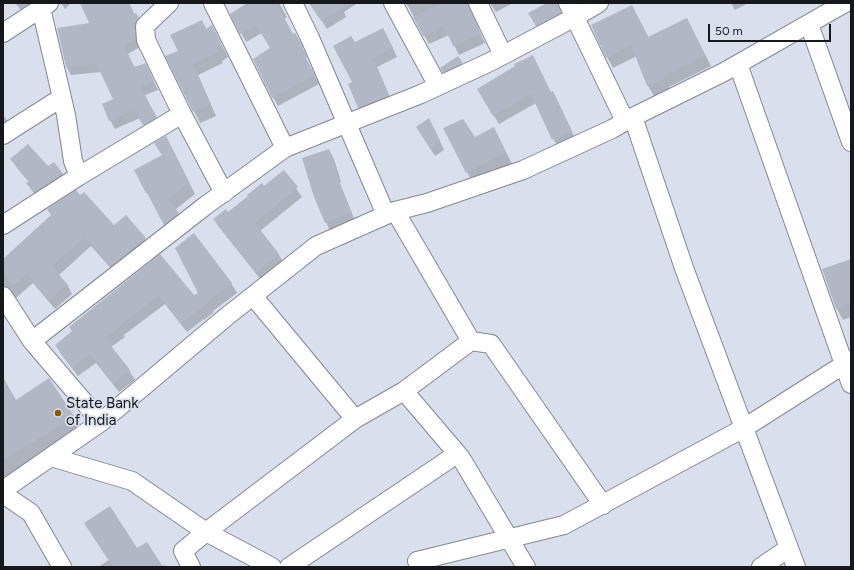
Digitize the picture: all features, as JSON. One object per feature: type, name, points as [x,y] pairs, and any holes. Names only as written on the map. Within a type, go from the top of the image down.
[{"type":"street","points":[[169,3],[144,26],[146,40],[182,114],[224,192]]},
{"type":"street","points":[[213,3],[285,148]]},
{"type":"street","points":[[293,3],[310,38],[346,123],[391,213],[471,342]]},
{"type":"street","points":[[394,3],[438,86]]},
{"type":"street","points":[[478,3],[503,55]]},
{"type":"street","points":[[32,340],[224,192],[285,148],[421,94],[503,55],[572,10],[599,3]]},
{"type":"street","points":[[3,490],[101,422],[253,296],[316,246],[391,213],[427,203],[523,170],[612,129],[738,64],[845,3]]},
{"type":"street","points":[[3,33],[45,6],[61,98],[66,115],[73,161],[79,176]]},
{"type":"street","points":[[572,10],[629,119],[796,567]]},
{"type":"street","points":[[809,24],[851,142]]},
{"type":"street","points":[[738,64],[847,363],[851,384]]},
{"type":"street","points":[[3,135],[61,98]]},
{"type":"street","points":[[3,226],[79,176],[182,114]]},
{"type":"street","points":[[3,296],[32,340],[101,422]]},
{"type":"street","points":[[253,296],[355,419]]},
{"type":"street","points":[[191,567],[183,551],[206,532],[355,419],[404,391],[471,342],[491,344],[603,505]]},
{"type":"street","points":[[421,567],[417,561],[564,525],[744,428],[847,363]]},
{"type":"street","points":[[404,391],[457,454],[526,567]]},
{"type":"street","points":[[290,567],[457,454]]},
{"type":"street","points":[[51,457],[132,481],[206,532],[272,567]]},
{"type":"street","points":[[3,494],[31,513],[62,567]]},
{"type":"street","points":[[761,567],[789,548]]},
{"type":"building","points":[[80,3],[129,3],[134,14],[136,13],[139,18],[135,23],[135,38],[124,45],[134,67],[146,63],[154,81],[141,86],[157,117],[143,125],[134,110],[109,121],[102,104],[113,99],[96,63],[66,67],[57,28],[89,23]]},
{"type":"building","points":[[247,3],[276,3],[293,34],[295,33],[300,41],[303,48],[301,49],[315,75],[272,98],[253,59],[270,48],[256,25],[240,34],[230,14]]},
{"type":"building","points":[[309,3],[350,3],[321,21]]},
{"type":"building","points":[[443,3],[468,3],[481,34],[453,46],[444,26],[423,36],[413,17]]},
{"type":"building","points":[[547,3],[558,3],[561,13],[536,26],[528,13]]},
{"type":"building","points":[[632,5],[648,37],[687,18],[705,55],[664,76],[665,79],[647,86],[631,45],[606,58],[591,25]]},
{"type":"building","points":[[202,20],[206,29],[212,25],[222,46],[216,49],[218,52],[193,64],[211,104],[193,112],[165,56],[178,51],[170,35]]},
{"type":"building","points":[[383,28],[393,48],[373,58],[389,95],[358,108],[348,84],[352,82],[333,46],[351,36],[355,42]]},
{"type":"building","points":[[533,55],[551,92],[553,91],[572,131],[552,140],[531,94],[493,116],[477,89],[515,66],[514,64]]},
{"type":"building","points":[[458,56],[463,63],[443,72],[440,68]]},
{"type":"building","points":[[429,118],[440,141],[430,148],[416,127]]},
{"type":"building","points":[[463,119],[475,137],[494,127],[506,152],[466,173],[443,128]]},
{"type":"building","points":[[166,136],[189,182],[168,199],[179,213],[164,225],[134,170],[162,155],[154,143]]},
{"type":"building","points":[[28,144],[48,166],[54,162],[63,174],[34,193],[26,183],[29,181],[10,159]]},
{"type":"building","points":[[329,149],[336,174],[351,212],[325,223],[314,197],[302,158]]},
{"type":"building","points":[[284,170],[298,187],[255,223],[279,254],[256,272],[213,219],[226,209],[228,212],[262,183],[264,186]]},
{"type":"building","points":[[76,190],[80,195],[84,192],[114,225],[126,215],[146,238],[111,266],[85,237],[52,266],[67,284],[49,300],[27,274],[13,286],[3,274],[3,259],[51,215],[47,209]]},
{"type":"building","points":[[194,233],[232,283],[181,323],[159,295],[119,326],[120,327],[105,338],[130,370],[113,384],[90,354],[72,368],[55,345],[72,331],[69,327],[160,254],[194,295],[198,293],[175,248]]},
{"type":"building","points":[[851,259],[851,304],[836,309],[822,269]]},
{"type":"building","points":[[3,377],[16,400],[49,378],[74,416],[52,431],[3,459]]},
{"type":"building","points":[[110,506],[137,548],[147,542],[163,567],[113,567],[84,523]]},
{"type":"place","name":"State Bank of India","points":[[58,413]]}]
